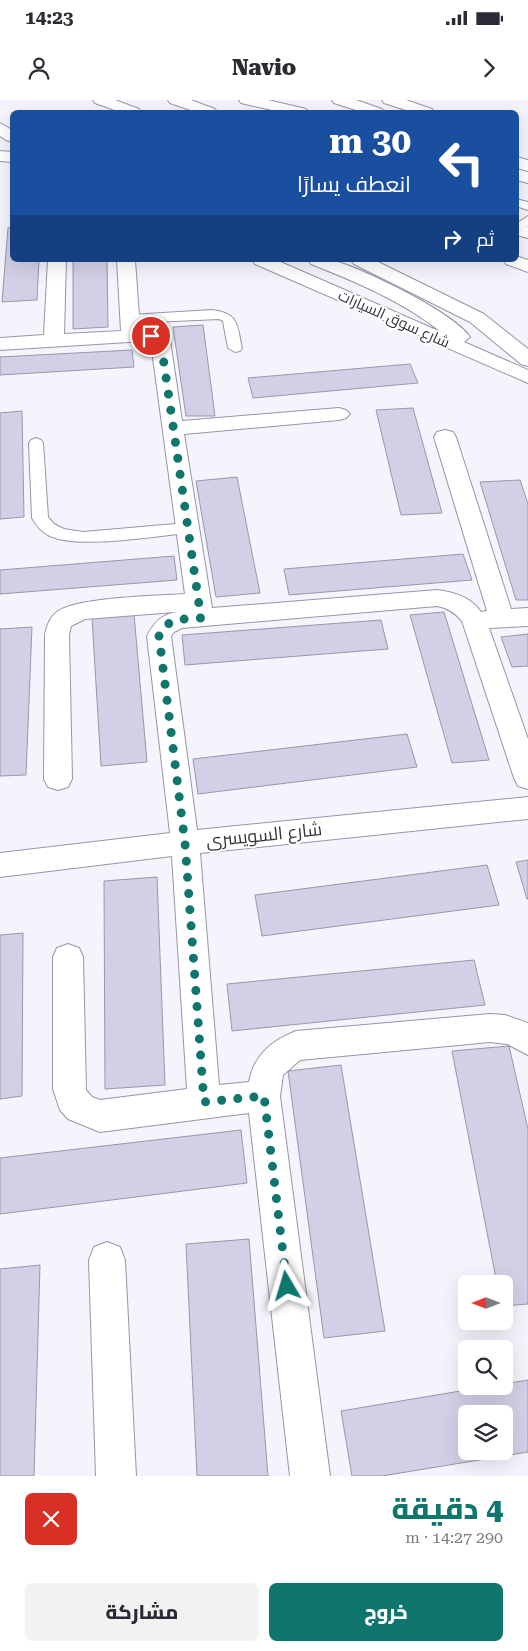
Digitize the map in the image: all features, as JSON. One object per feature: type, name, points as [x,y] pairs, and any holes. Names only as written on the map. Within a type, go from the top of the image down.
[{"type":"street","points":[[94,100],[111,110]]},
{"type":"street","points":[[101,100],[128,110]]},
{"type":"street","points":[[176,100],[204,110]]},
{"type":"street","points":[[247,100],[291,110]]},
{"type":"street","points":[[340,100],[370,110]]},
{"type":"street","points":[[390,100],[420,110]]},
{"type":"street","points":[[54,341],[57,262]]},
{"type":"street","points":[[126,262],[131,327]]},
{"type":"street","name":"شارع سوق السيارات","points":[[266,262],[528,377]]},
{"type":"street","points":[[322,262],[406,298],[446,325],[481,357]]},
{"type":"street","points":[[364,262],[477,318],[528,360]]},
{"type":"street","points":[[0,344],[54,341],[131,327],[160,340],[199,609]]},
{"type":"street","points":[[173,428],[339,414]]},
{"type":"street","points":[[445,437],[502,618]]},
{"type":"street","points":[[58,779],[57,626],[64,618],[74,612],[85,610],[199,609],[437,598],[449,600],[460,605],[469,612],[474,620],[528,778]]},
{"type":"street","points":[[199,609],[170,622],[159,636],[185,843],[204,1102]]},
{"type":"street","points":[[474,620],[528,617]]},
{"type":"street","name":"شارع السويسرى","points":[[0,865],[185,843],[528,808]]},
{"type":"street","points":[[68,957],[68,1090],[72,1100],[80,1108],[100,1116],[264,1096]]},
{"type":"street","points":[[310,1476],[264,1096],[264,1080],[270,1065],[281,1053],[296,1046],[490,1028],[504,1028],[518,1033],[528,1040]]},
{"type":"street","points":[[108,1260],[116,1476]]},
{"type":"lane","points":[[131,327],[212,314],[223,315],[229,320],[234,348]]},
{"type":"lane","points":[[36,443],[40,518],[45,526],[55,532],[68,536],[83,537],[188,528]]},
{"type":"building","points":[[8,228],[10,228],[10,262],[39,262],[37,300],[2,302]]},
{"type":"building","points":[[73,262],[107,262],[108,327],[73,329]]},
{"type":"building","points":[[203,325],[215,416],[186,416],[173,327]]},
{"type":"building","points":[[132,350],[134,367],[0,375],[0,357]]},
{"type":"building","points":[[410,364],[418,383],[253,398],[248,378]]},
{"type":"building","points":[[413,408],[442,513],[401,515],[376,410]]},
{"type":"building","points":[[22,411],[24,517],[0,519],[0,413]]},
{"type":"building","points":[[237,477],[260,593],[216,597],[196,481]]},
{"type":"building","points":[[520,480],[528,504],[528,600],[516,600],[480,482]]},
{"type":"building","points":[[463,554],[472,580],[289,595],[284,569]]},
{"type":"building","points":[[174,556],[177,580],[0,594],[0,570]]},
{"type":"building","points":[[444,612],[489,760],[452,763],[410,615]]},
{"type":"building","points":[[134,614],[147,762],[101,766],[92,618]]},
{"type":"building","points":[[381,620],[388,649],[185,665],[182,635]]},
{"type":"building","points":[[32,627],[26,775],[0,776],[0,629]]},
{"type":"building","points":[[528,634],[528,666],[512,667],[501,637]]},
{"type":"building","points":[[407,734],[417,767],[198,794],[193,759]]},
{"type":"building","points":[[528,860],[528,899],[527,899],[516,862]]},
{"type":"building","points":[[487,865],[499,905],[262,936],[255,895]]},
{"type":"building","points":[[157,877],[165,1085],[105,1089],[104,881]]},
{"type":"building","points":[[23,933],[22,1096],[0,1099],[0,935]]},
{"type":"building","points":[[474,960],[485,1005],[232,1031],[227,984]]},
{"type":"building","points":[[509,1046],[528,1129],[528,1304],[513,1305],[513,1275],[495,1275],[452,1051]]},
{"type":"building","points":[[341,1065],[385,1331],[324,1338],[288,1071]]},
{"type":"building","points":[[241,1130],[247,1183],[0,1214],[0,1158]]},
{"type":"building","points":[[249,1239],[268,1476],[197,1476],[186,1244]]},
{"type":"building","points":[[40,1265],[34,1476],[0,1476],[0,1269]]},
{"type":"building","points":[[528,1380],[528,1452],[513,1454],[513,1405],[458,1405],[458,1460],[479,1460],[382,1476],[352,1476],[341,1411],[458,1391],[458,1395],[513,1395],[513,1382]]},
{"type":"route","points":[[151,336],[158,338],[161,343],[201,618],[170,622],[161,631],[159,636],[185,843],[204,1102],[264,1096],[287,1286]]}]
